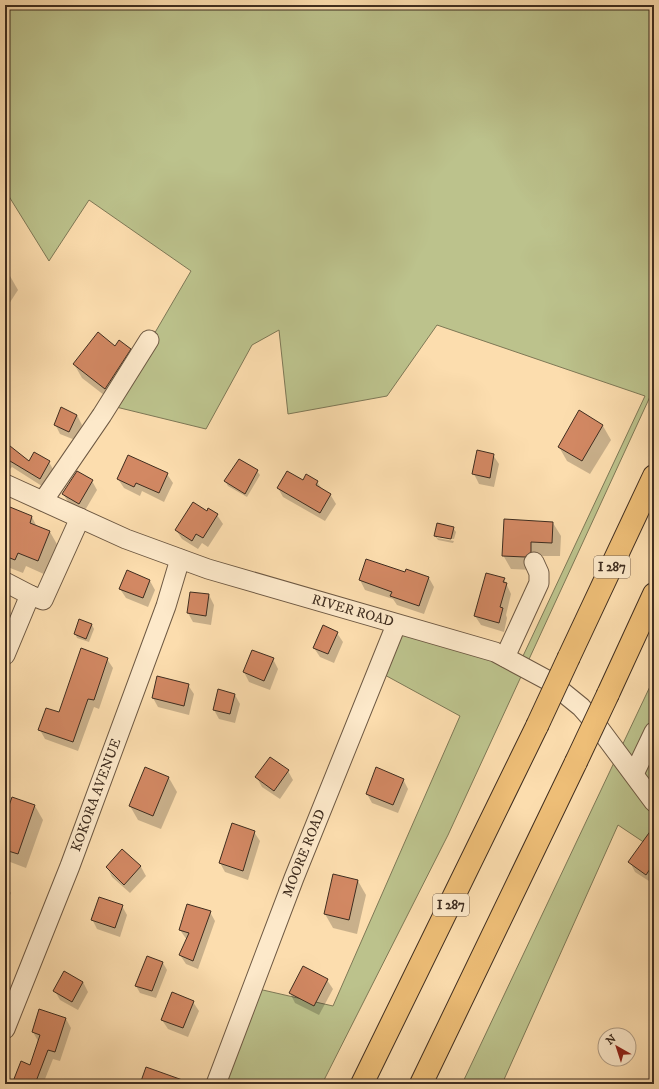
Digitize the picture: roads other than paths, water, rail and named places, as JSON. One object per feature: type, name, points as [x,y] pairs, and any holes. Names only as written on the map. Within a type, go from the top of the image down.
[{"type":"highway","name":"I 287","points":[[362,1084],[537,726],[654,476]]},
{"type":"highway","points":[[421,1084],[576,762],[654,594]]},
{"type":"street","points":[[43,501],[102,415],[149,340]]},
{"type":"street","name":"RIVER ROAD","points":[[5,484],[126,539],[180,559],[495,652],[549,681],[567,694],[596,724],[654,802]]},
{"type":"street","points":[[5,582],[43,600],[80,518]]},
{"type":"street","name":"KOKORA AVENUE","points":[[5,1029],[70,866],[161,621],[180,559]]},
{"type":"street","points":[[505,657],[539,583],[539,573],[534,562]]},
{"type":"street","points":[[5,655],[30,595]]},
{"type":"street","name":"MOORE ROAD","points":[[216,1084],[294,878],[396,624]]},
{"type":"street","points":[[634,774],[654,732]]}]
